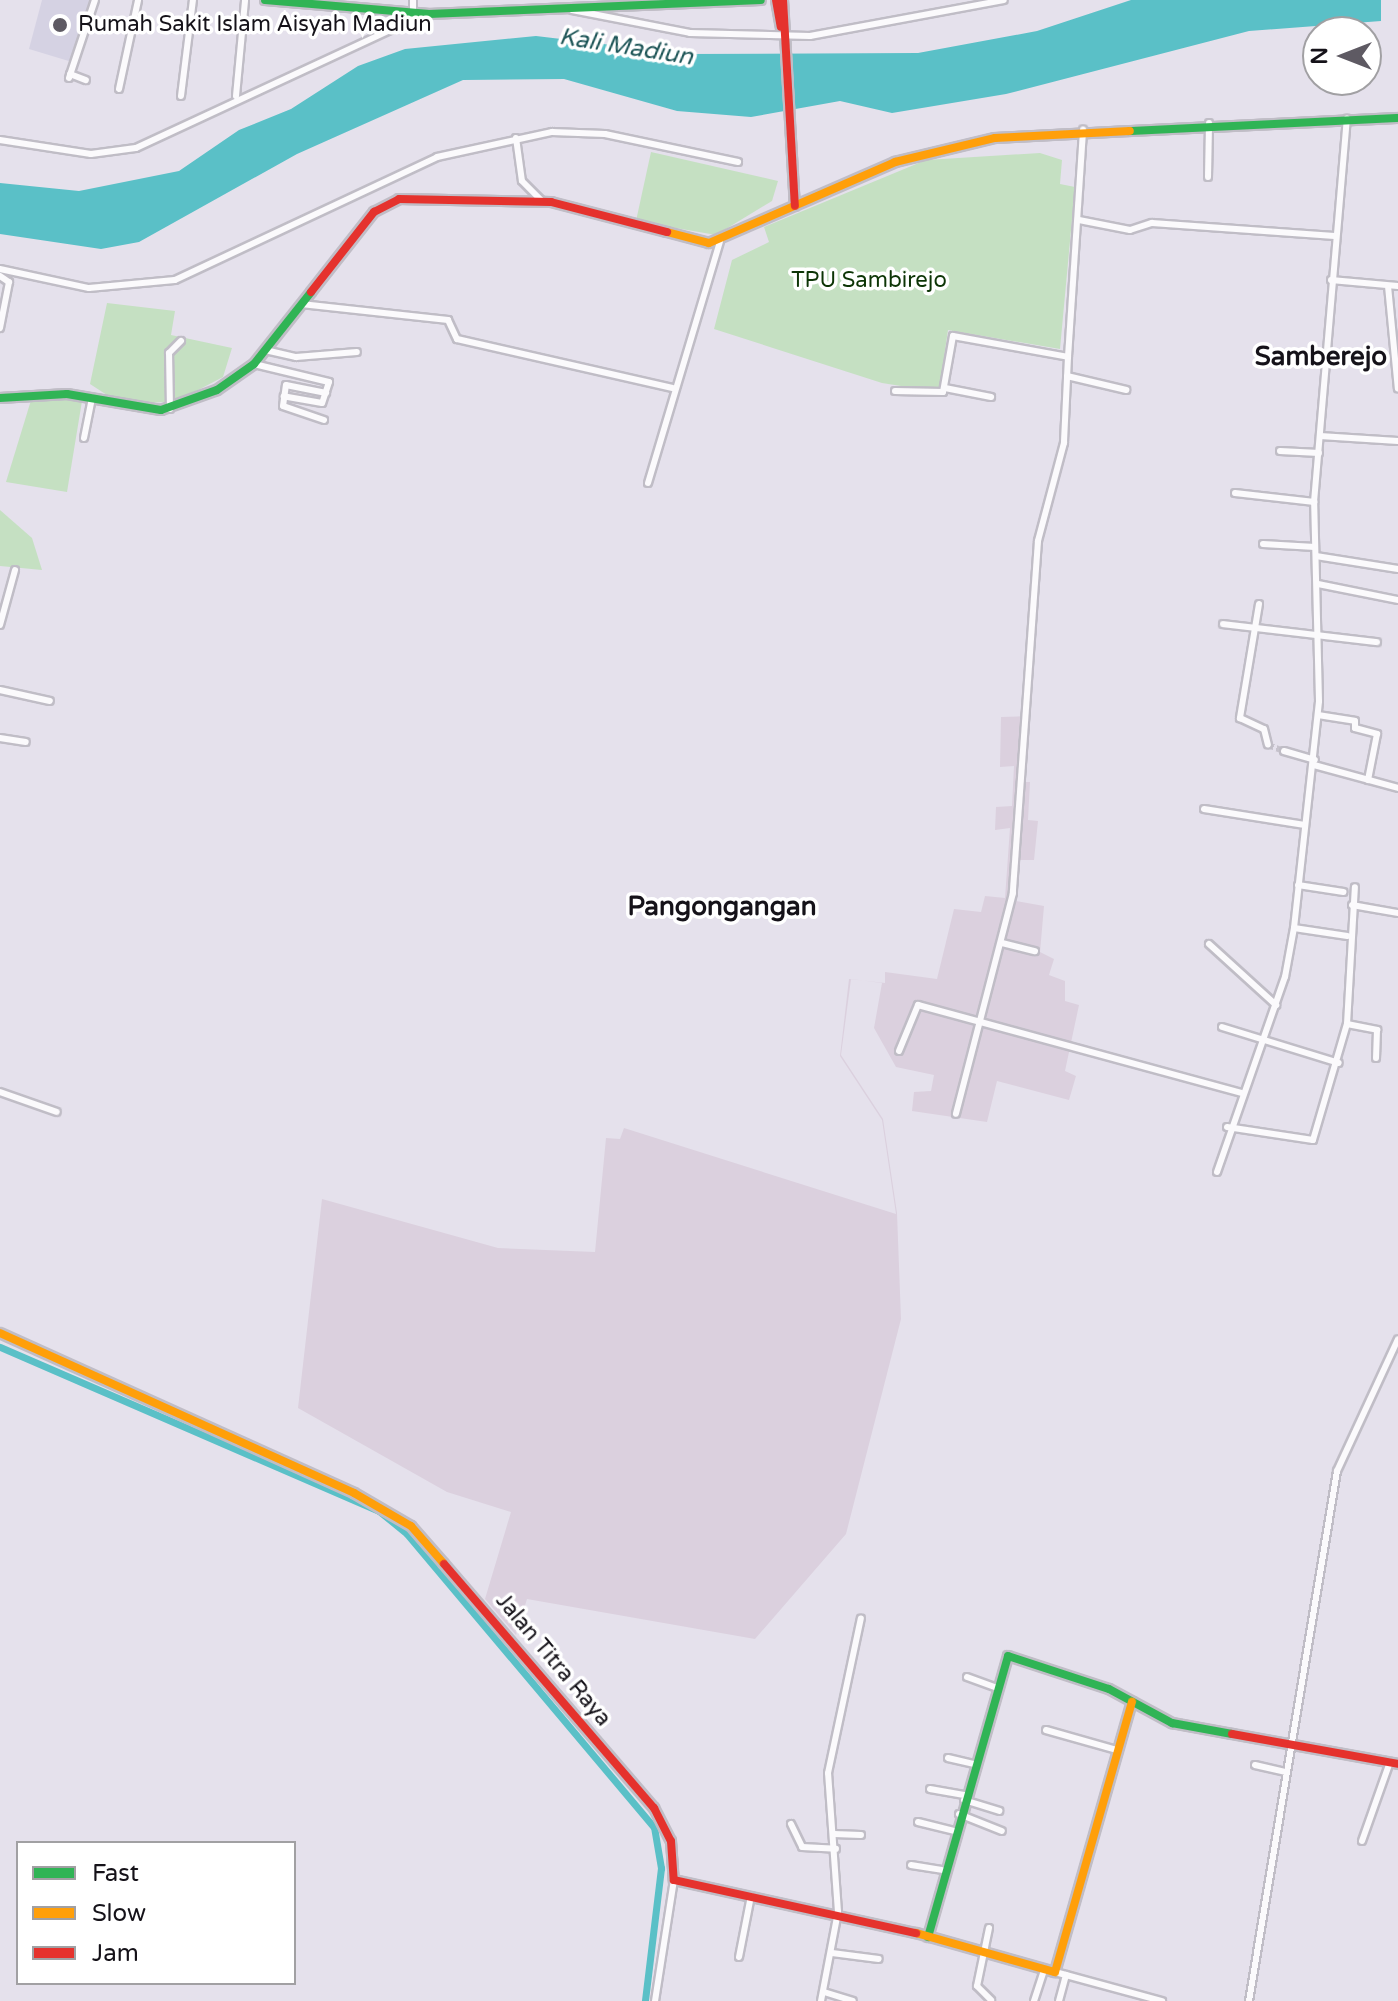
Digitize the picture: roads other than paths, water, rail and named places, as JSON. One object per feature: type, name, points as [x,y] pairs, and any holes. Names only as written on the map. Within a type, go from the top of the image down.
[{"type":"main road","points":[[265,0],[413,14],[524,4],[761,0]]},
{"type":"main road","points":[[776,0],[784,33]]},
{"type":"main road","points":[[783,0],[788,139],[795,206]]},
{"type":"main road","points":[[0,398],[36,392],[170,409],[254,364],[388,202],[542,201],[681,242],[720,241],[895,162],[995,138],[1083,129],[1398,118]]},
{"type":"main road","name":"Jalan Titra Raya","points":[[0,1333],[354,1493],[411,1526],[654,1808],[671,1841],[674,1880]]},
{"type":"main road","points":[[928,1937],[942,1870],[1003,1660],[1012,1656],[1132,1702],[1172,1723],[1394,1763]]},
{"type":"main road","points":[[674,1880],[838,1912],[1055,1972],[1132,1702]]},
{"type":"street","points":[[86,80],[70,76],[95,0]]},
{"type":"street","points":[[119,89],[138,0]]},
{"type":"street","points":[[181,96],[193,0]]},
{"type":"street","points":[[236,96],[245,0]]},
{"type":"street","points":[[0,140],[91,154],[136,148],[362,45],[413,14],[413,0]]},
{"type":"street","points":[[564,4],[591,19],[690,33],[827,35],[1004,0]]},
{"type":"street","points":[[1217,1172],[1227,1127],[1276,1005],[1294,928],[1315,762],[1318,584],[1314,502],[1347,118]]},
{"type":"street","points":[[1208,177],[1209,123]]},
{"type":"street","points":[[956,1114],[1013,893],[1038,541],[1064,443],[1083,129]]},
{"type":"street","points":[[0,269],[89,288],[175,280],[437,157],[516,138],[605,134],[738,162]]},
{"type":"street","points":[[516,138],[522,181],[542,201]]},
{"type":"street","points":[[1079,220],[1130,230],[1152,223],[1335,236]]},
{"type":"street","points":[[648,483],[673,388],[720,241]]},
{"type":"street","points":[[0,276],[9,282],[0,328]]},
{"type":"street","points":[[1331,280],[1398,286]]},
{"type":"street","points":[[1388,286],[1398,389]]},
{"type":"street","points":[[301,304],[448,320],[457,339],[673,388]]},
{"type":"street","points":[[945,388],[953,336],[1068,357]]},
{"type":"street","points":[[170,409],[169,353],[181,341]]},
{"type":"street","points":[[265,350],[296,357],[357,352]]},
{"type":"street","points":[[254,364],[328,381],[322,403],[284,396]]},
{"type":"street","points":[[289,372],[284,396],[285,413],[324,420]]},
{"type":"street","points":[[303,400],[309,376]]},
{"type":"street","points":[[1067,376],[1126,390]]},
{"type":"street","points":[[286,385],[326,393]]},
{"type":"street","points":[[895,391],[935,394],[945,388],[991,397]]},
{"type":"street","points":[[84,438],[92,398]]},
{"type":"street","points":[[1320,436],[1398,441]]},
{"type":"street","points":[[1280,451],[1319,453]]},
{"type":"street","points":[[1235,493],[1314,502]]},
{"type":"street","points":[[1263,544],[1398,569]]},
{"type":"street","points":[[0,625],[15,570]]},
{"type":"street","points":[[1318,584],[1398,600]]},
{"type":"street","points":[[1259,604],[1240,718],[1264,729],[1268,745]]},
{"type":"street","points":[[1223,624],[1377,642]]},
{"type":"street","points":[[0,690],[50,701]]},
{"type":"street","points":[[1318,715],[1355,721],[1355,728],[1377,734],[1368,780]]},
{"type":"street","points":[[0,738],[26,742]]},
{"type":"street","points":[[1284,751],[1398,788]]},
{"type":"street","points":[[1204,809],[1305,825]]},
{"type":"street","points":[[1298,885],[1343,892]]},
{"type":"street","points":[[1227,1127],[1311,1143],[1339,1063],[1347,1024],[1347,936],[1355,887]]},
{"type":"street","points":[[1352,905],[1398,913]]},
{"type":"street","points":[[1294,928],[1347,936]]},
{"type":"street","points":[[1002,943],[1035,951]]},
{"type":"street","points":[[1209,944],[1276,1005]]},
{"type":"street","points":[[899,1051],[916,1005],[1241,1093]]},
{"type":"street","points":[[1347,1024],[1377,1030],[1376,1058]]},
{"type":"street","points":[[1222,1027],[1339,1063]]},
{"type":"street","points":[[0,1092],[57,1112]]},
{"type":"street","points":[[1249,2001],[1337,1471],[1398,1339]]},
{"type":"street","points":[[821,2001],[838,1912],[836,1849],[828,1773],[861,1618]]},
{"type":"street","points":[[967,1677],[995,1687]]},
{"type":"street","points":[[1046,1730],[1117,1750]]},
{"type":"street","points":[[948,1758],[973,1764]]},
{"type":"street","points":[[1362,1841],[1394,1763]]},
{"type":"street","points":[[1255,1765],[1286,1772]]},
{"type":"street","points":[[930,1789],[999,1811]]},
{"type":"street","points":[[959,1814],[1002,1831]]},
{"type":"street","points":[[918,1822],[953,1831]]},
{"type":"street","points":[[791,1824],[802,1847],[836,1849]]},
{"type":"street","points":[[834,1834],[861,1835]]},
{"type":"street","points":[[911,1865],[942,1870]]},
{"type":"street","points":[[655,2001],[674,1880]]},
{"type":"street","points":[[739,1957],[751,1896]]},
{"type":"street","points":[[989,1928],[977,1986],[991,2000]]},
{"type":"street","points":[[832,1953],[879,1959]]},
{"type":"street","points":[[1034,2001],[1044,1970]]},
{"type":"street","points":[[1055,1972],[1162,2001]]},
{"type":"street","points":[[1059,2001],[1066,1975]]},
{"type":"street","points":[[824,1992],[853,2001]]},
{"type":"water","name":"Kali Madiun","points":[[1131,0],[1381,0],[1381,16],[1302,16],[1302,27],[1249,31],[1006,94],[892,113],[840,101],[751,117],[677,111],[564,79],[463,80],[297,154],[139,242],[101,249],[0,234],[0,183],[79,191],[179,171],[239,130],[291,109],[358,66],[405,49],[536,36],[687,54],[918,53],[1037,31]]},
{"type":"waterway","points":[[0,1347],[379,1511],[407,1534],[654,1827],[661,1868],[645,2001]]},
{"type":"tunnel","points":[[1268,745],[1284,751]]},
{"type":"place","name":"Rumah Sakit Islam Aisyah Madiun","points":[[60,25]]},
{"type":"district","name":"Samberejo","points":[[1321,357]]},
{"type":"district","name":"Pangongangan","points":[[722,907]]},
{"type":"park label","name":"TPU Sambirejo","points":[[869,281]]}]
